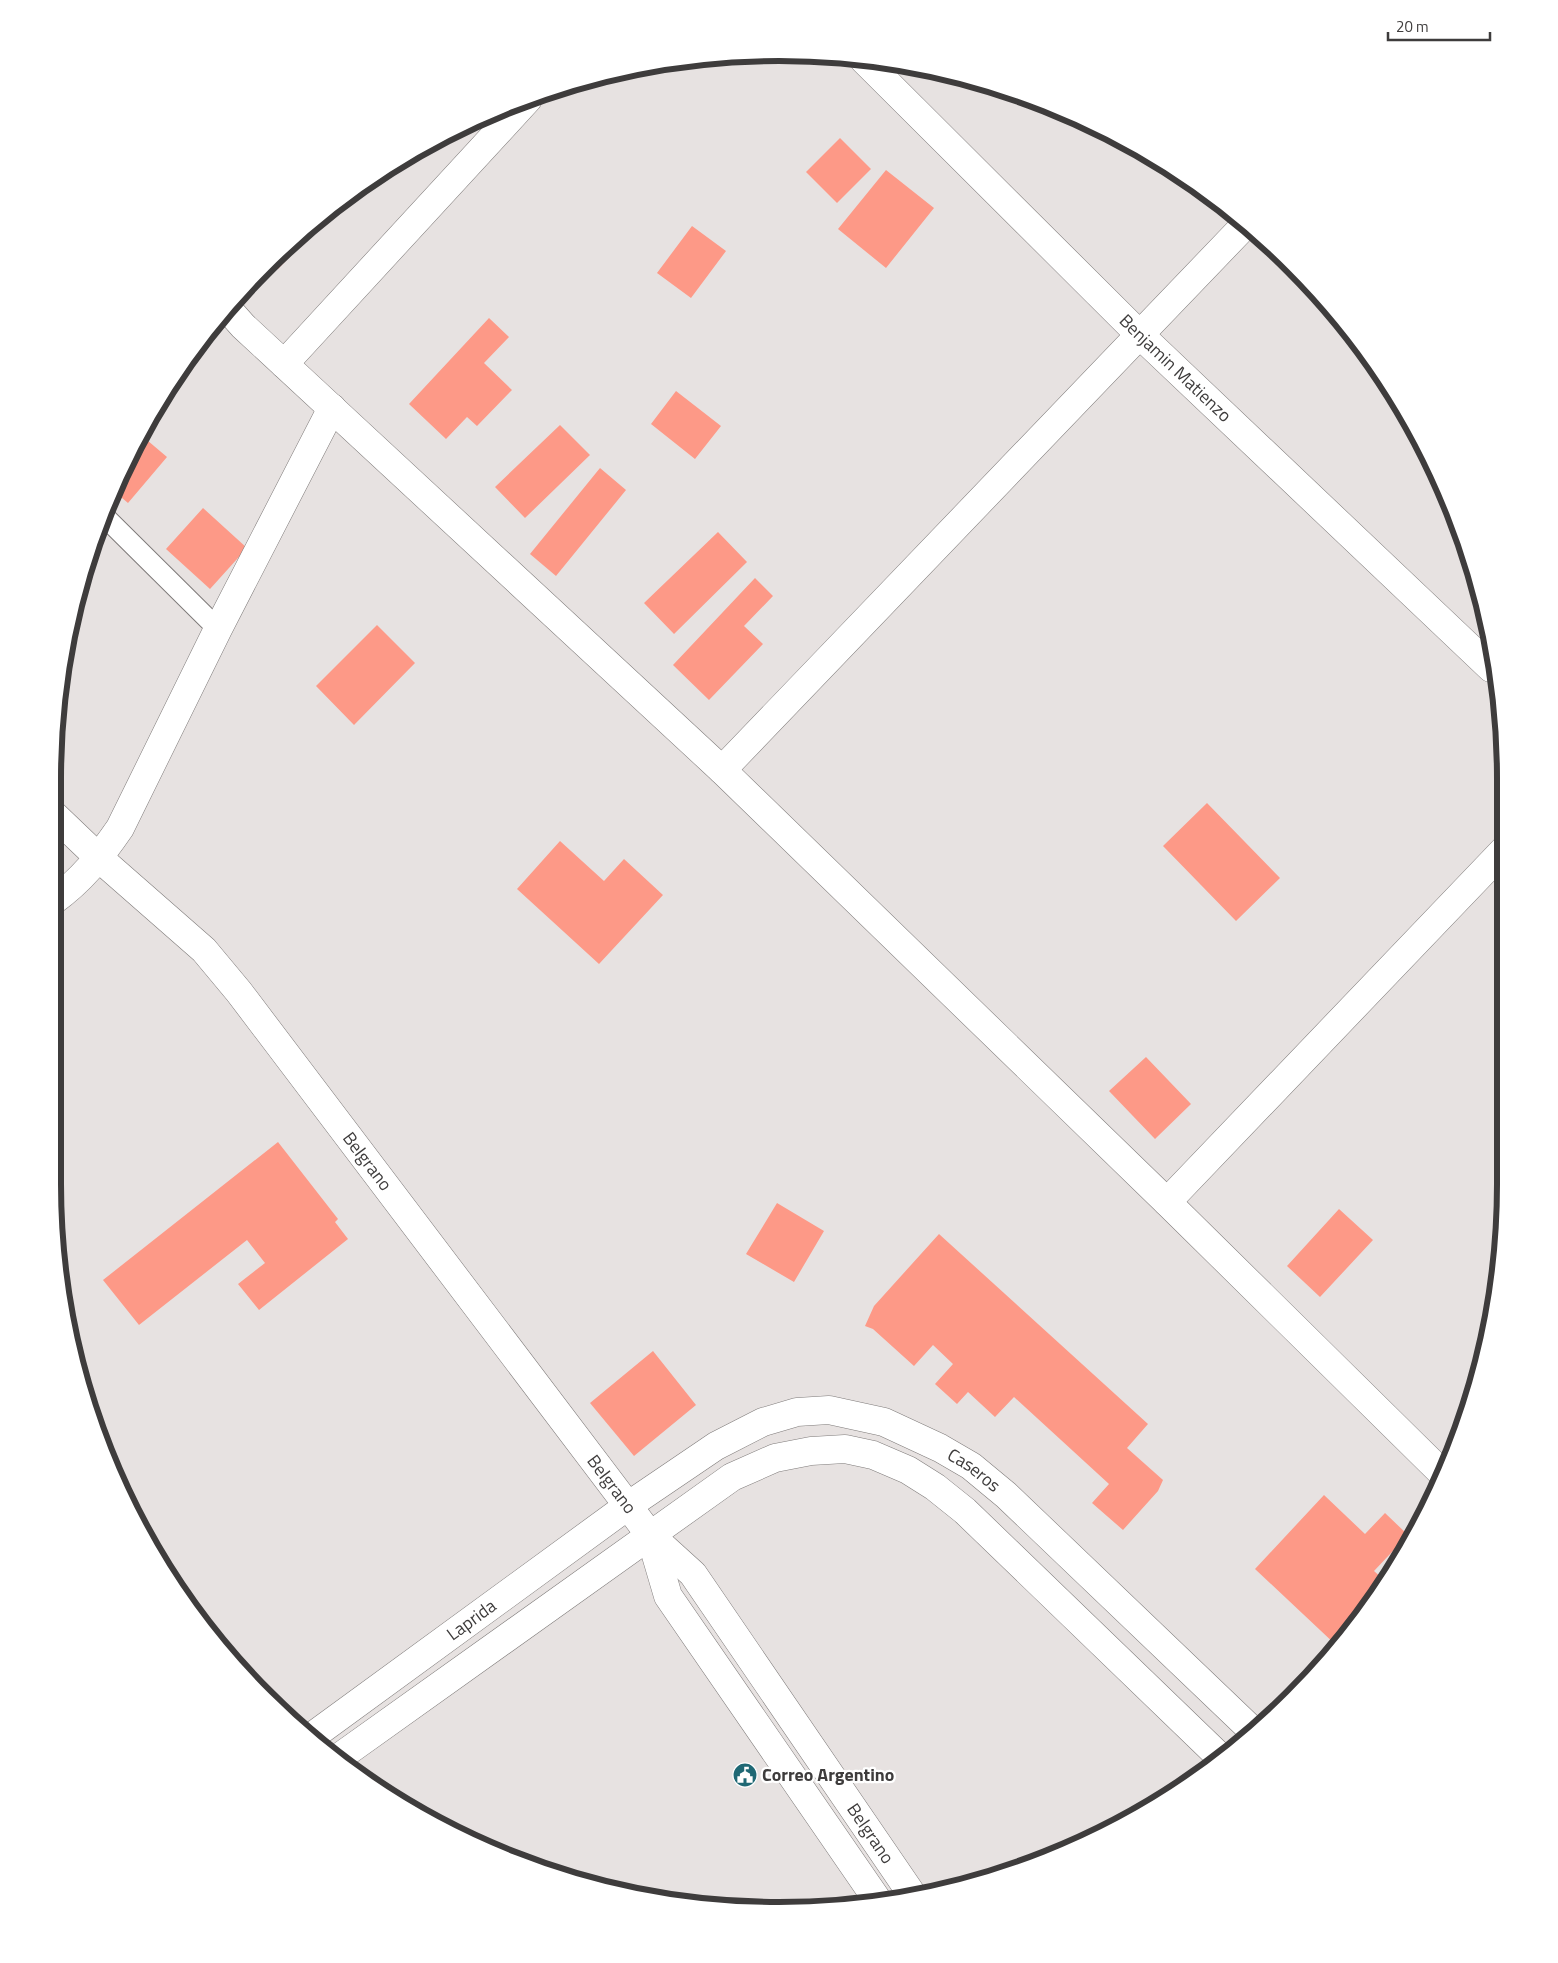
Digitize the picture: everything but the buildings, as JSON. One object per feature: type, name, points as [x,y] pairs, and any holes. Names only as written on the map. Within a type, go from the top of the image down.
[{"type":"street","name":"Benjamin Matienzo","points":[[871,67],[1139,334],[1487,665]]},
{"type":"street","points":[[284,364],[517,111]]},
{"type":"street","points":[[722,770],[1240,230]]},
{"type":"street","points":[[235,317],[722,770],[1168,1202],[1438,1469]]},
{"type":"street","points":[[61,896],[74,886],[99,858],[120,828],[218,630],[332,408]]},
{"type":"street","name":"Belgrano","points":[[61,822],[99,858],[204,950],[239,992],[650,1535],[693,1574],[909,1890]]},
{"type":"street","points":[[1168,1202],[1497,857]]},
{"type":"street","name":"Caseros","points":[[629,1505],[716,1446],[763,1422],[797,1412],[829,1410],[884,1422],[940,1448],[971,1466],[1006,1495],[1249,1726]]},
{"type":"street","name":"Caseros","points":[[650,1535],[732,1477],[775,1458],[810,1451],[845,1449],[873,1455],[908,1470],[935,1487],[965,1512],[1216,1753]]},
{"type":"street","name":"Laprida","points":[[317,1733],[629,1505]]},
{"type":"street","name":"Belgrano","points":[[650,1535],[668,1596],[874,1896]]},
{"type":"street","name":"Laprida","points":[[344,1754],[650,1535]]},
{"type":"lane","points":[[109,521],[218,630]]},
{"type":"place","name":"Correo Argentino","points":[[745,1775]]}]
